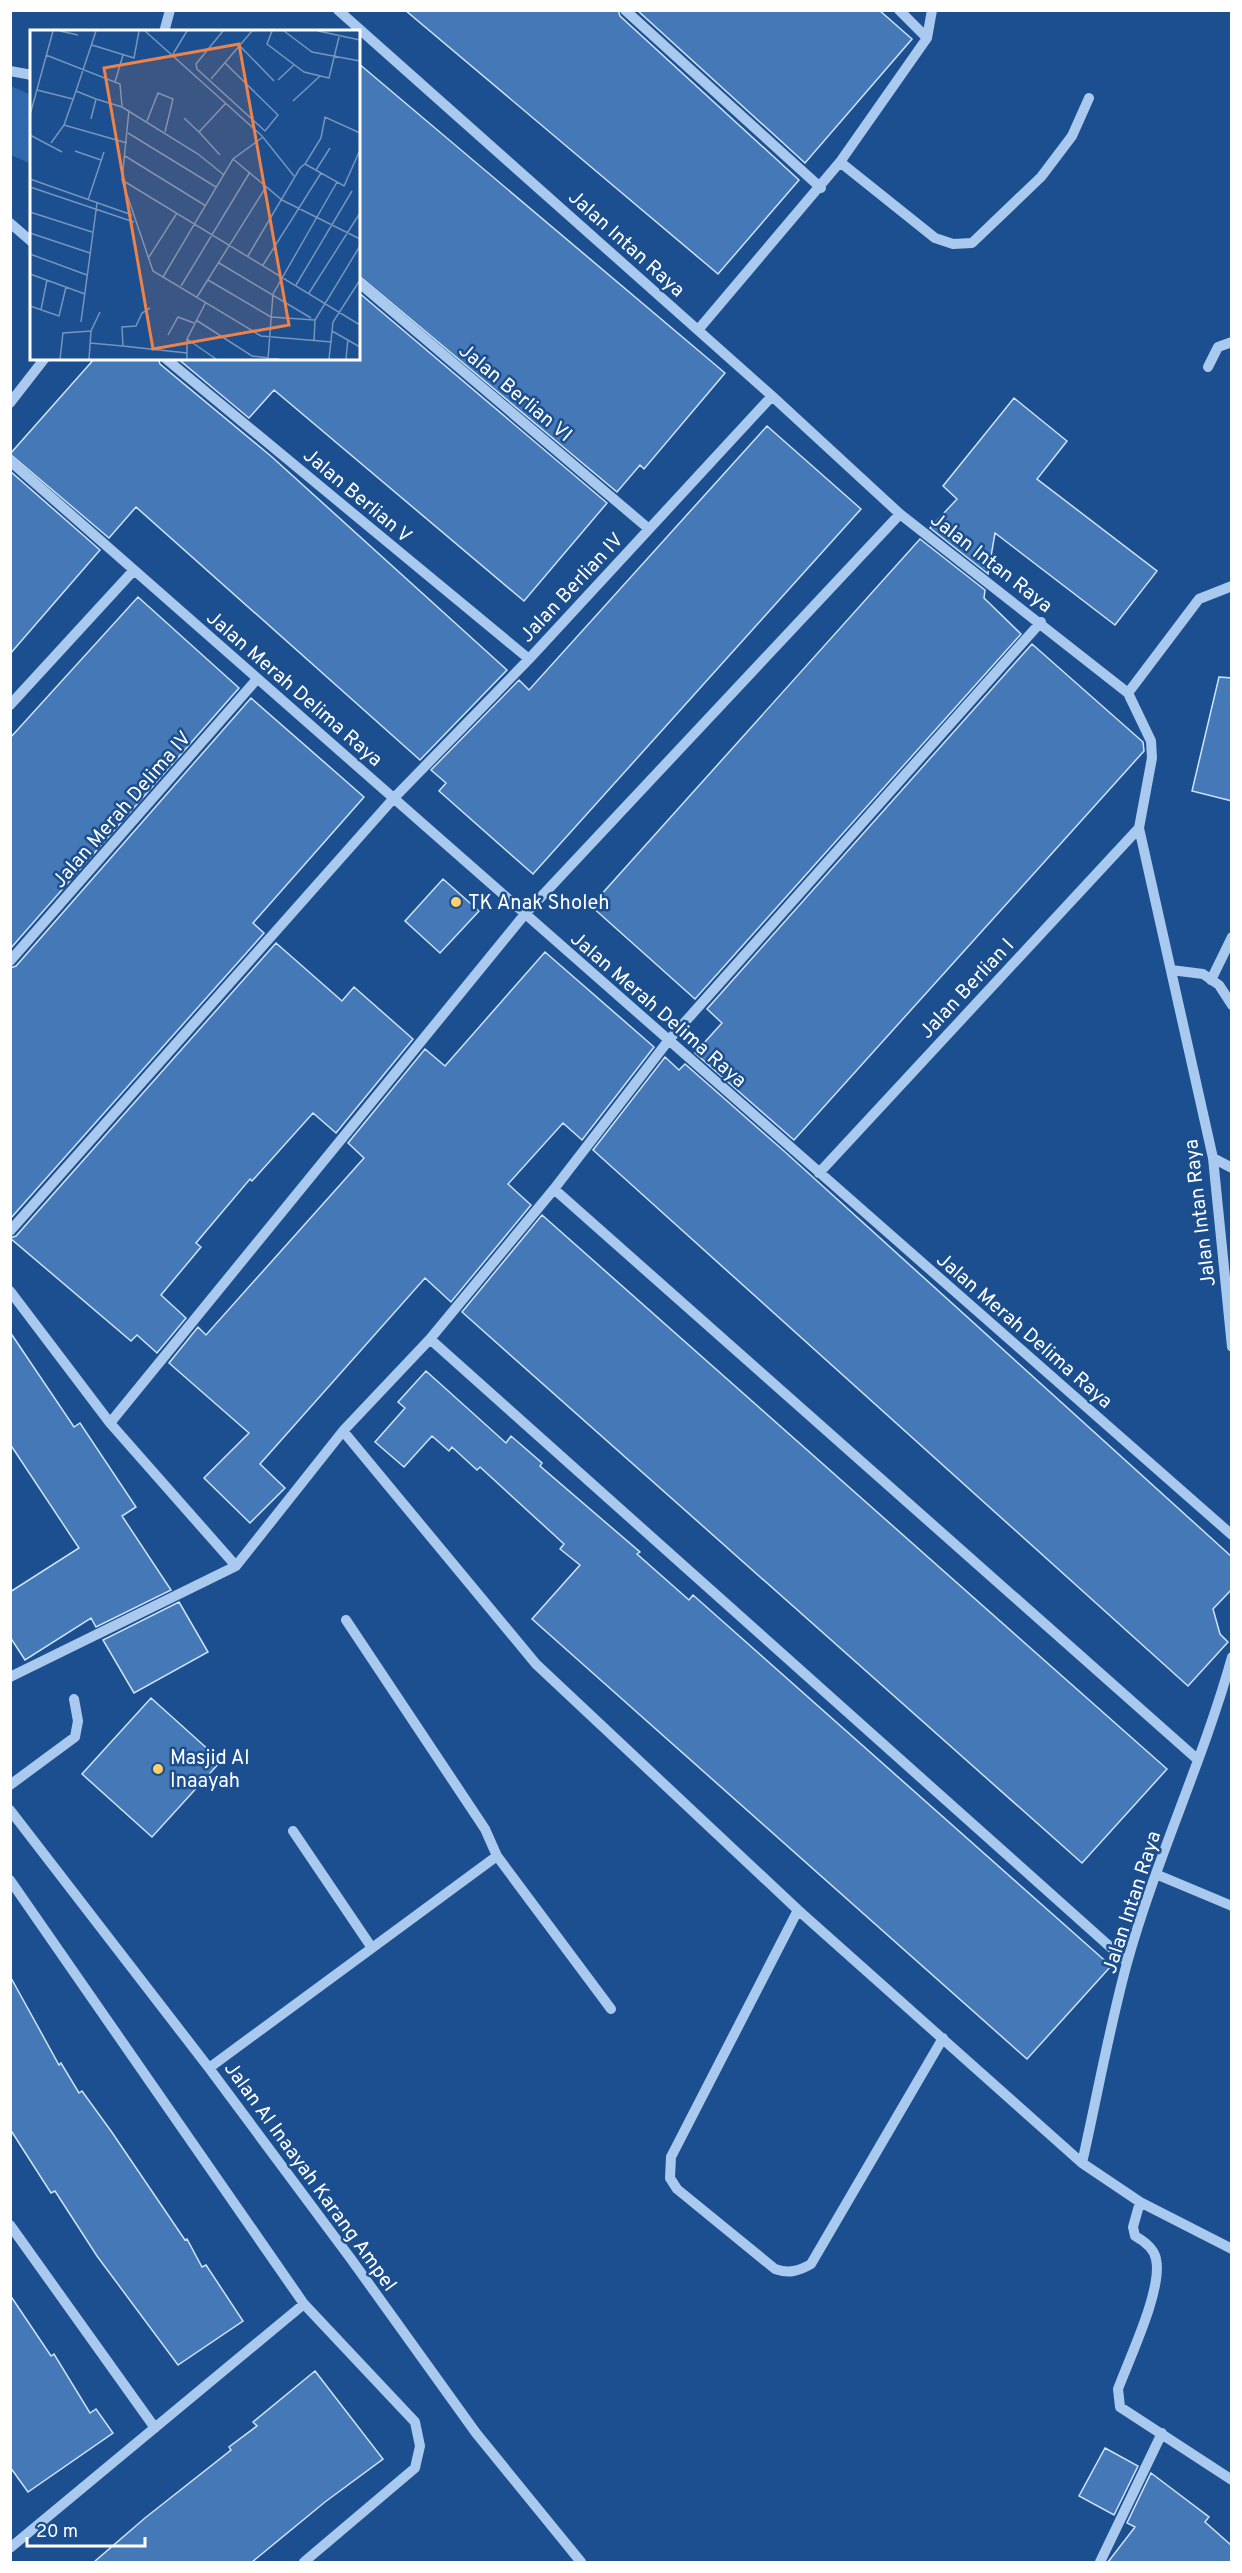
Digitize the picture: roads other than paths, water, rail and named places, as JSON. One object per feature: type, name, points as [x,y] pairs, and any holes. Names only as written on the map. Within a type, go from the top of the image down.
[{"type":"street","points":[[165,30],[170,10]]},
{"type":"street","name":"Jalan Intan Raya","points":[[338,10],[772,396],[900,514],[1041,622],[1128,693],[1151,741],[1152,758],[1139,828],[1213,1158],[1232,1347]]},
{"type":"street","points":[[625,10],[820,188]]},
{"type":"street","points":[[899,10],[927,38]]},
{"type":"street","points":[[698,330],[840,162],[927,38],[932,10]]},
{"type":"street","points":[[10,71],[30,75]]},
{"type":"street","points":[[840,162],[935,238],[953,244],[972,243],[1041,177],[1072,136],[1089,98]]},
{"type":"street","points":[[10,223],[30,240]]},
{"type":"street","name":"Jalan Berlian VI","points":[[360,284],[649,529]]},
{"type":"street","points":[[1208,367],[1218,347],[1232,342]]},
{"type":"street","points":[[10,404],[43,360]]},
{"type":"street","name":"Jalan Berlian V","points":[[167,360],[529,659]]},
{"type":"street","name":"Jalan Berlian IV","points":[[10,1231],[393,799],[529,659],[772,396]]},
{"type":"street","name":"Jalan Merah Delima Raya","points":[[10,461],[1232,1535]]},
{"type":"street","points":[[110,1423],[525,914],[900,514]]},
{"type":"street","points":[[10,705],[134,570]]},
{"type":"street","points":[[1128,693],[1199,599],[1232,586]]},
{"type":"street","points":[[10,1677],[236,1566],[343,1431],[430,1339],[555,1189],[668,1041],[1041,622]]},
{"type":"street","name":"Jalan Merah Delima IV","points":[[10,961],[257,680]]},
{"type":"street","name":"Jalan Berlian I","points":[[819,1173],[1139,828]]},
{"type":"street","points":[[1211,980],[1232,937]]},
{"type":"street","points":[[1171,970],[1188,970],[1211,980],[1219,985],[1232,1005]]},
{"type":"street","points":[[1213,1158],[1232,1168]]},
{"type":"street","points":[[555,1189],[1197,1759]]},
{"type":"street","points":[[1220,1223],[1232,1229]]},
{"type":"street","points":[[10,1292],[110,1423],[236,1566]]},
{"type":"street","points":[[430,1339],[1127,1962]]},
{"type":"street","points":[[343,1431],[536,1664],[798,1910],[1082,2163],[1140,2202],[1232,2249]]},
{"type":"street","points":[[346,1620],[485,1829],[497,1856],[611,2009]]},
{"type":"street","name":"Jalan Intan Raya","points":[[1082,2163],[1127,1962],[1197,1759],[1218,1706],[1232,1657]]},
{"type":"street","points":[[10,1785],[75,1737],[78,1721],[74,1699]]},
{"type":"street","name":"Jalan Al Inaayah Karang Ampel","points":[[10,1810],[209,2068],[351,2259],[476,2433],[581,2562]]},
{"type":"street","points":[[293,1831],[372,1948]]},
{"type":"street","points":[[209,2068],[497,1856]]},
{"type":"street","points":[[1158,1875],[1232,1906]]},
{"type":"street","points":[[10,1880],[304,2304],[415,2422],[420,2446],[415,2468],[304,2562]]},
{"type":"street","points":[[798,1910],[671,2157],[670,2178],[676,2189],[775,2269],[784,2272],[799,2271],[811,2264],[943,2038]]},
{"type":"street","points":[[1140,2202],[1133,2228],[1135,2236],[1146,2242],[1156,2258],[1156,2285],[1118,2389],[1120,2407],[1232,2480]]},
{"type":"street","points":[[10,2225],[154,2428]]},
{"type":"street","points":[[10,2548],[304,2304]]},
{"type":"street","points":[[1101,2562],[1162,2433]]},
{"type":"place","name":"TK Anak Sholeh","points":[[456,902]]},
{"type":"place","name":"Masjid Al Inaayah","points":[[158,1769]]}]
